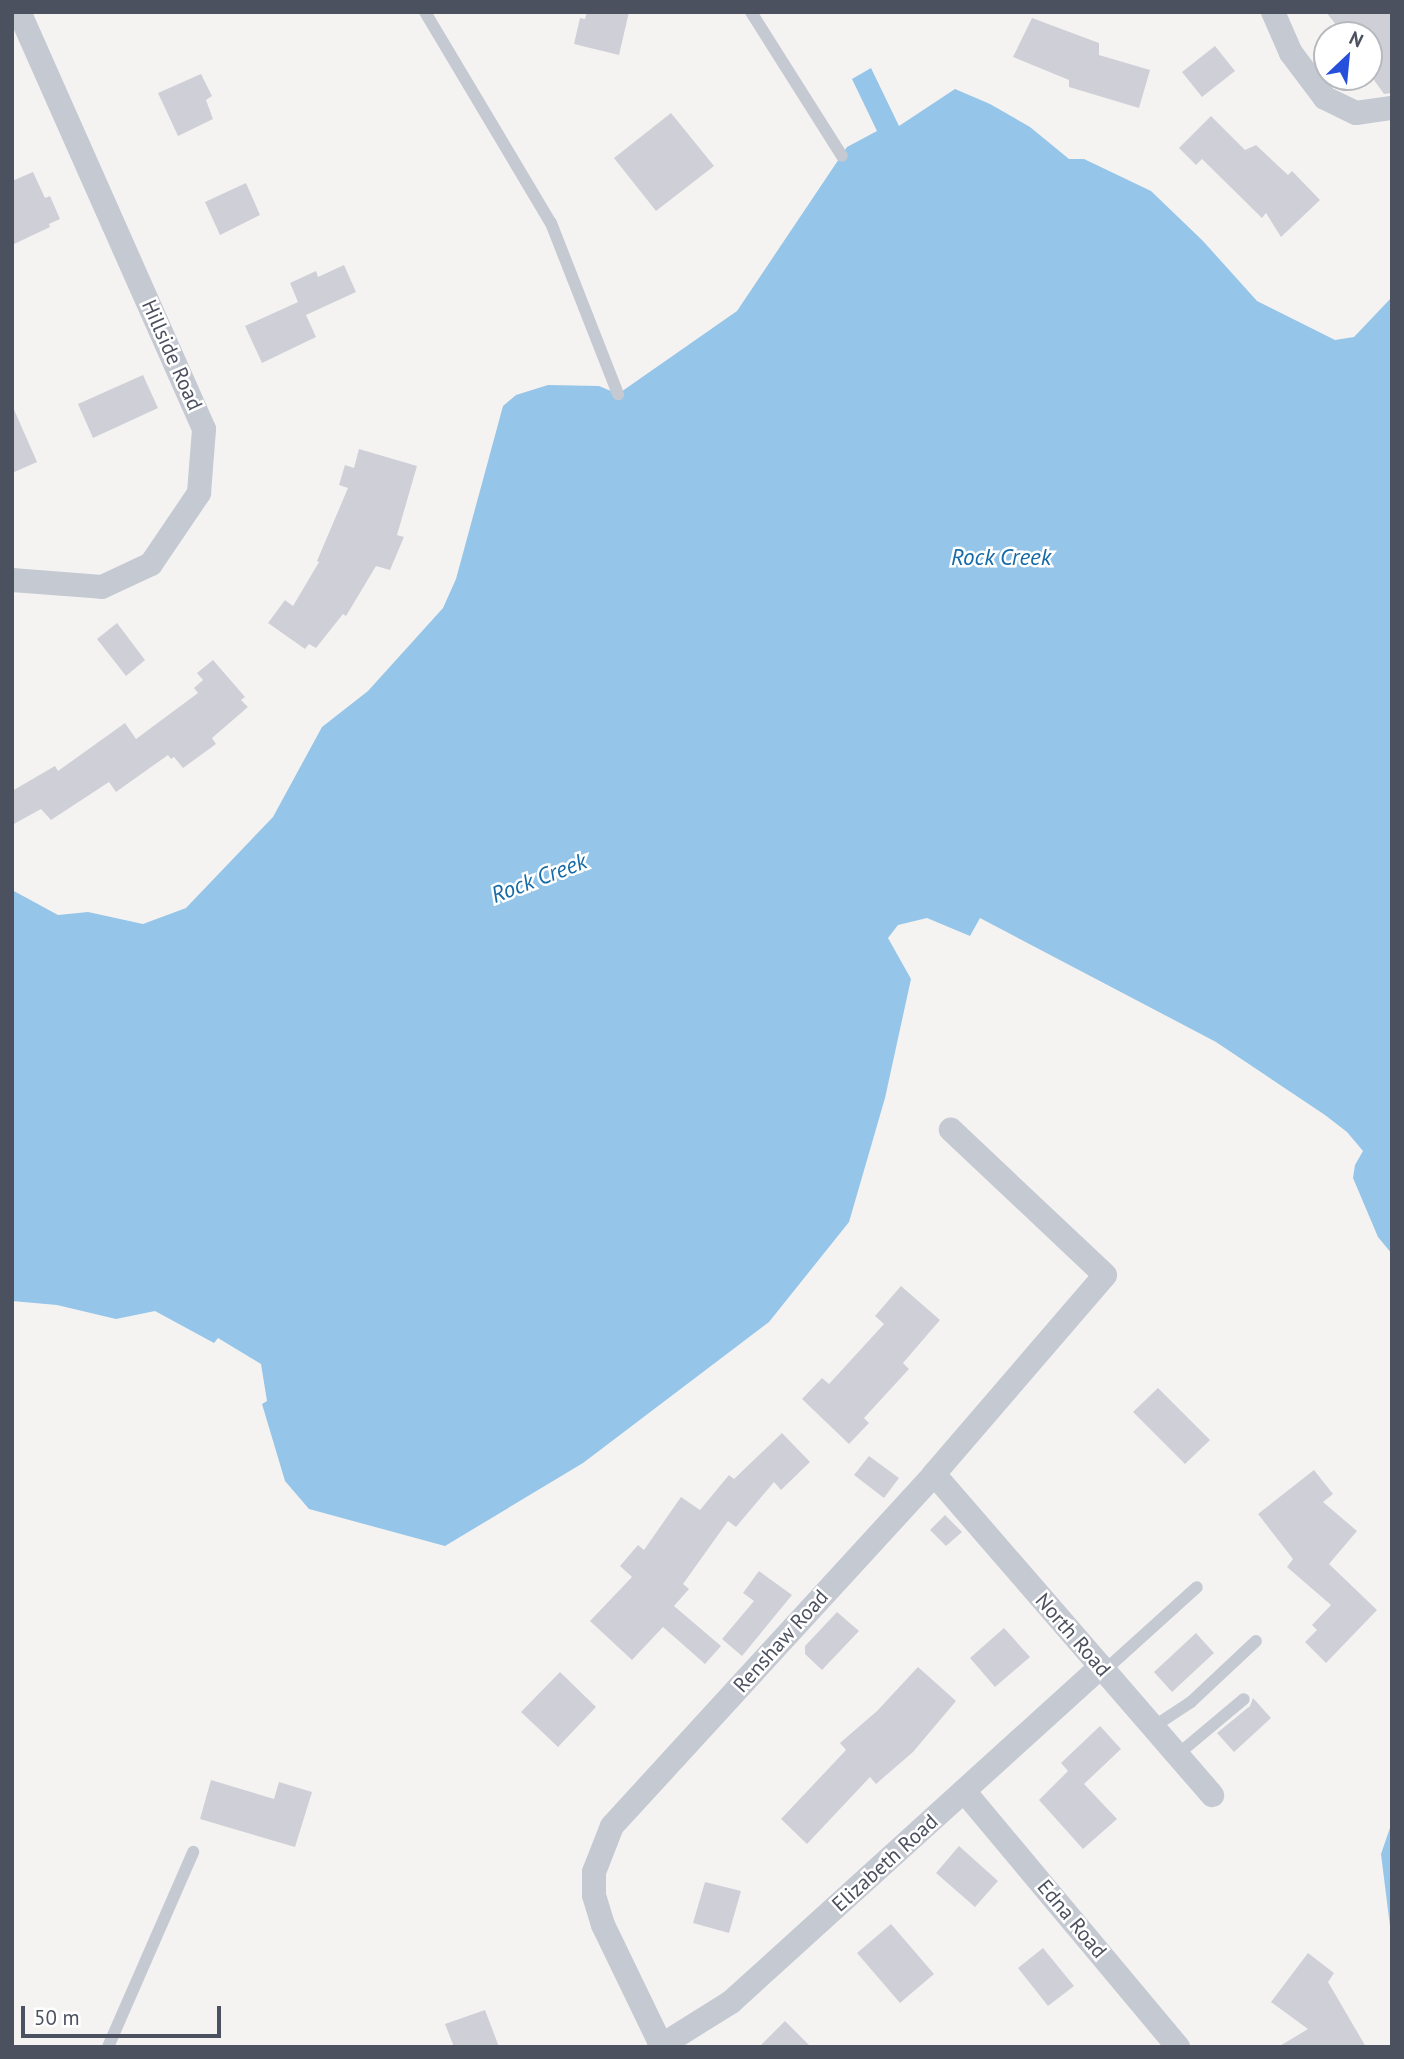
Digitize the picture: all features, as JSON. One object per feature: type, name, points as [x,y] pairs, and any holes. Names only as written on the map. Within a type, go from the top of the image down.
[{"type":"street","name":"Hillside Road","points":[[12,580],[102,587],[150,564],[199,494],[204,429],[19,12]]},
{"type":"street","points":[[1273,12],[1291,53],[1325,98],[1356,113],[1392,108]]},
{"type":"street","name":"Renshaw Road","points":[[661,2047],[603,1925],[594,1895],[594,1872],[612,1826],[934,1474],[1105,1275],[951,1130]]},
{"type":"street","name":"North Road","points":[[934,1474],[1213,1795]]},
{"type":"street","name":"Elizabeth Road","points":[[661,2047],[731,2002],[1102,1669]]},
{"type":"street","name":"Edna Road","points":[[964,1791],[1176,2046]]},
{"type":"lane","points":[[425,12],[551,223],[618,394]]},
{"type":"lane","points":[[751,12],[842,156]]},
{"type":"lane","points":[[1102,1669],[1197,1587]]},
{"type":"lane","points":[[1153,1727],[1191,1702],[1256,1641]]},
{"type":"lane","points":[[1177,1755],[1244,1699]]},
{"type":"lane","points":[[108,2047],[193,1852]]},
{"type":"water","name":"Rock Creek","points":[[871,68],[899,126],[955,89],[990,104],[1030,127],[1069,159],[1084,159],[1151,191],[1203,241],[1257,301],[1335,340],[1354,337],[1392,297],[1392,1254],[1378,1237],[1353,1178],[1355,1165],[1363,1151],[1347,1132],[1325,1115],[1216,1042],[980,918],[970,936],[927,918],[898,925],[888,938],[911,979],[885,1098],[849,1222],[769,1322],[583,1463],[445,1546],[309,1509],[285,1481],[262,1404],[267,1401],[261,1364],[218,1338],[214,1343],[155,1311],[116,1319],[57,1305],[12,1301],[12,890],[58,915],[88,912],[143,924],[186,908],[273,817],[322,727],[368,691],[443,608],[456,579],[503,406],[516,395],[548,385],[599,386],[618,394],[737,311],[847,147],[877,131],[852,79]]},
{"type":"water","points":[[1392,1822],[1392,1942],[1381,1854]]},
{"type":"building","points":[[587,12],[629,12],[619,55],[574,44],[580,18],[585,19]]},
{"type":"building","points":[[1326,12],[1392,12],[1392,93],[1384,94],[1382,91],[1383,21],[1333,21]]},
{"type":"building","points":[[1032,18],[1099,43],[1099,55],[1150,70],[1139,108],[1069,87],[1069,80],[1013,57]]},
{"type":"building","points":[[1215,46],[1235,71],[1202,97],[1182,72]]},
{"type":"building","points":[[201,74],[212,96],[206,100],[213,119],[178,136],[158,93]]},
{"type":"building","points":[[671,113],[714,166],[656,211],[614,158]]},
{"type":"building","points":[[1211,116],[1245,150],[1256,145],[1288,175],[1292,171],[1320,200],[1281,237],[1266,213],[1262,218],[1202,159],[1196,165],[1179,148]]},
{"type":"building","points":[[33,172],[45,198],[50,196],[60,219],[49,224],[50,227],[12,245],[12,181]]},
{"type":"building","points":[[246,183],[260,215],[220,235],[205,202]]},
{"type":"building","points":[[344,265],[356,292],[306,315],[316,337],[262,363],[245,326],[298,302],[290,283],[316,271],[318,277]]},
{"type":"building","points":[[143,375],[158,408],[93,438],[78,404]]},
{"type":"building","points":[[12,405],[37,462],[12,473]]},
{"type":"building","points":[[359,449],[417,466],[397,535],[404,537],[390,570],[376,566],[346,616],[343,614],[316,648],[309,644],[305,649],[268,623],[285,600],[293,606],[319,562],[317,561],[348,488],[339,485],[345,465],[354,468]]},
{"type":"building","points":[[117,623],[145,660],[126,676],[97,639]]},
{"type":"building","points":[[213,660],[245,697],[241,700],[248,707],[212,738],[216,744],[183,768],[174,757],[171,759],[168,755],[116,792],[109,782],[51,820],[41,809],[12,825],[12,791],[55,766],[58,771],[125,723],[136,739],[198,693],[194,688],[203,680],[197,673]]},
{"type":"building","points":[[901,1286],[940,1320],[903,1363],[909,1369],[864,1418],[869,1423],[849,1444],[802,1399],[822,1378],[829,1384],[884,1324],[875,1316]]},
{"type":"building","points":[[1158,1388],[1210,1440],[1185,1464],[1133,1412]]},
{"type":"building","points":[[782,1433],[810,1462],[781,1490],[774,1482],[736,1527],[728,1521],[683,1584],[689,1589],[674,1606],[721,1646],[705,1664],[663,1627],[632,1660],[590,1621],[632,1577],[620,1566],[638,1545],[644,1550],[681,1497],[700,1510],[729,1475],[734,1479]]},
{"type":"building","points":[[869,1456],[899,1478],[884,1498],[854,1475]]},
{"type":"building","points":[[1314,1470],[1333,1494],[1323,1502],[1357,1531],[1329,1564],[1377,1610],[1326,1663],[1305,1642],[1317,1630],[1312,1625],[1331,1605],[1287,1567],[1293,1559],[1258,1514]]},
{"type":"building","points":[[945,1515],[962,1532],[946,1546],[930,1530]]},
{"type":"building","points":[[759,1571],[792,1595],[742,1656],[722,1639],[754,1601],[743,1593]]},
{"type":"building","points":[[837,1612],[859,1631],[822,1670],[805,1654],[805,1646]]},
{"type":"building","points":[[1004,1628],[1030,1657],[995,1687],[970,1658]]},
{"type":"building","points":[[1196,1633],[1214,1653],[1172,1692],[1154,1672]]},
{"type":"building","points":[[918,1667],[956,1701],[913,1752],[876,1784],[870,1777],[807,1844],[781,1819],[846,1750],[840,1743],[877,1711]]},
{"type":"building","points":[[560,1672],[596,1707],[558,1747],[521,1712]]},
{"type":"building","points":[[1253,1698],[1271,1718],[1234,1752],[1217,1733],[1250,1706]]},
{"type":"building","points":[[1100,1726],[1121,1749],[1084,1784],[1117,1819],[1083,1849],[1039,1800],[1068,1771],[1061,1763]]},
{"type":"building","points":[[211,1780],[274,1799],[279,1782],[312,1792],[295,1847],[200,1819]]},
{"type":"building","points":[[959,1846],[998,1881],[975,1907],[936,1873]]},
{"type":"building","points":[[705,1882],[741,1891],[729,1933],[693,1923]]},
{"type":"building","points":[[891,1924],[934,1974],[900,2003],[857,1953]]},
{"type":"building","points":[[1043,1948],[1074,1986],[1048,2006],[1018,1968]]},
{"type":"building","points":[[1308,1953],[1334,1973],[1328,1982],[1366,2047],[1278,2047],[1308,2029],[1271,2002]]},
{"type":"building","points":[[485,2010],[499,2047],[454,2047],[445,2024]]},
{"type":"building","points":[[785,2021],[811,2047],[759,2047]]}]
